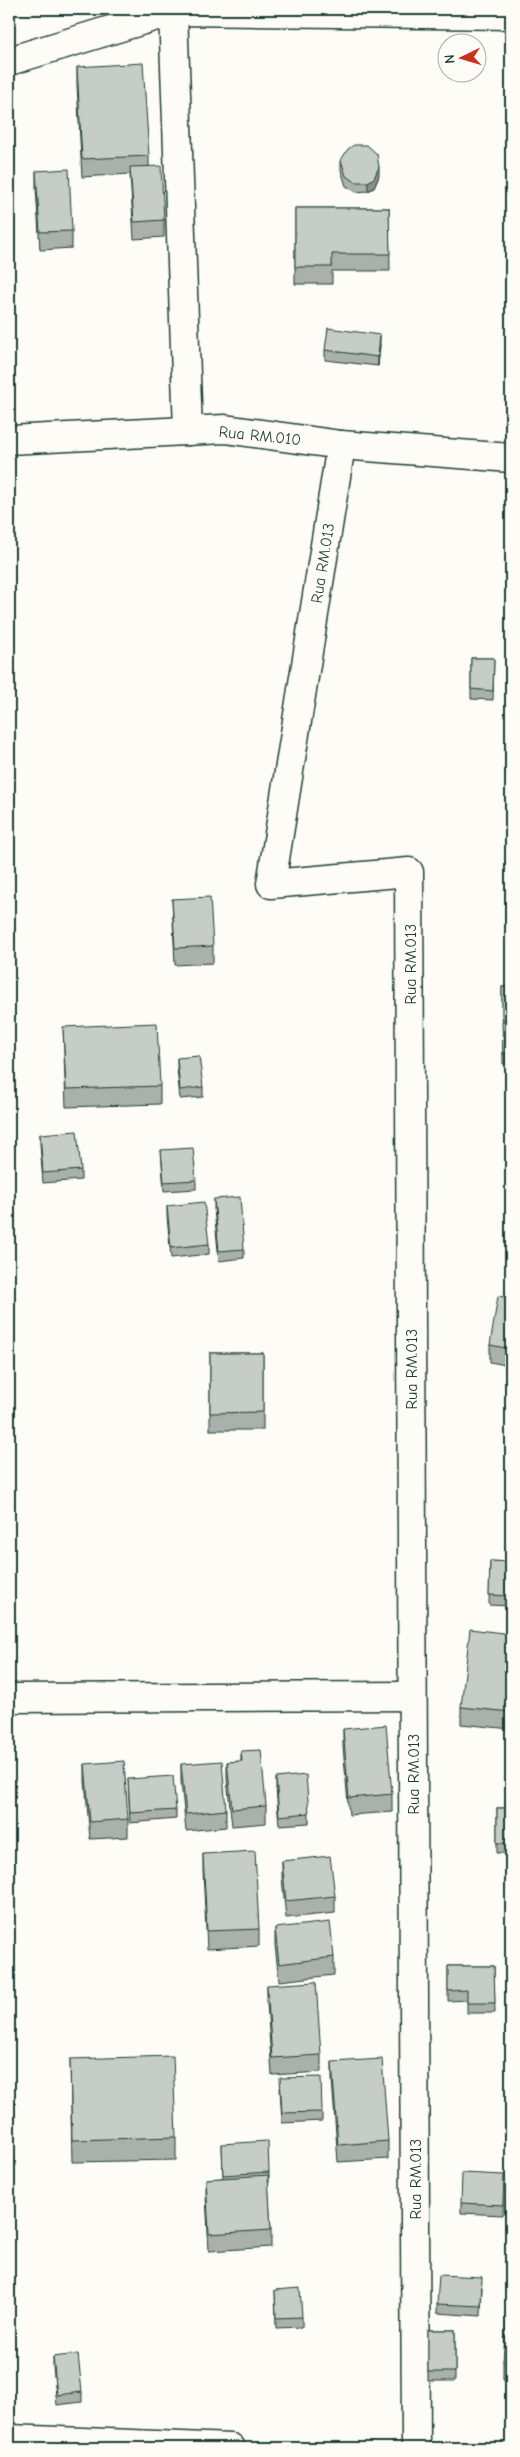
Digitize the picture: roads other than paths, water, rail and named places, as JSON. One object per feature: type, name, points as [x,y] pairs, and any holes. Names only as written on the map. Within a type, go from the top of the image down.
[{"type":"street","points":[[9,61],[173,11],[511,15]]},
{"type":"street","points":[[173,11],[188,431]]},
{"type":"street","name":"Rua RM.010","points":[[9,440],[225,429],[341,445],[511,458]]},
{"type":"street","name":"Rua RM.013","points":[[341,445],[271,884],[410,872],[416,2448]]},
{"type":"street","points":[[9,1698],[412,1696]]},
{"type":"street","points":[[9,2439],[231,2448]]}]
